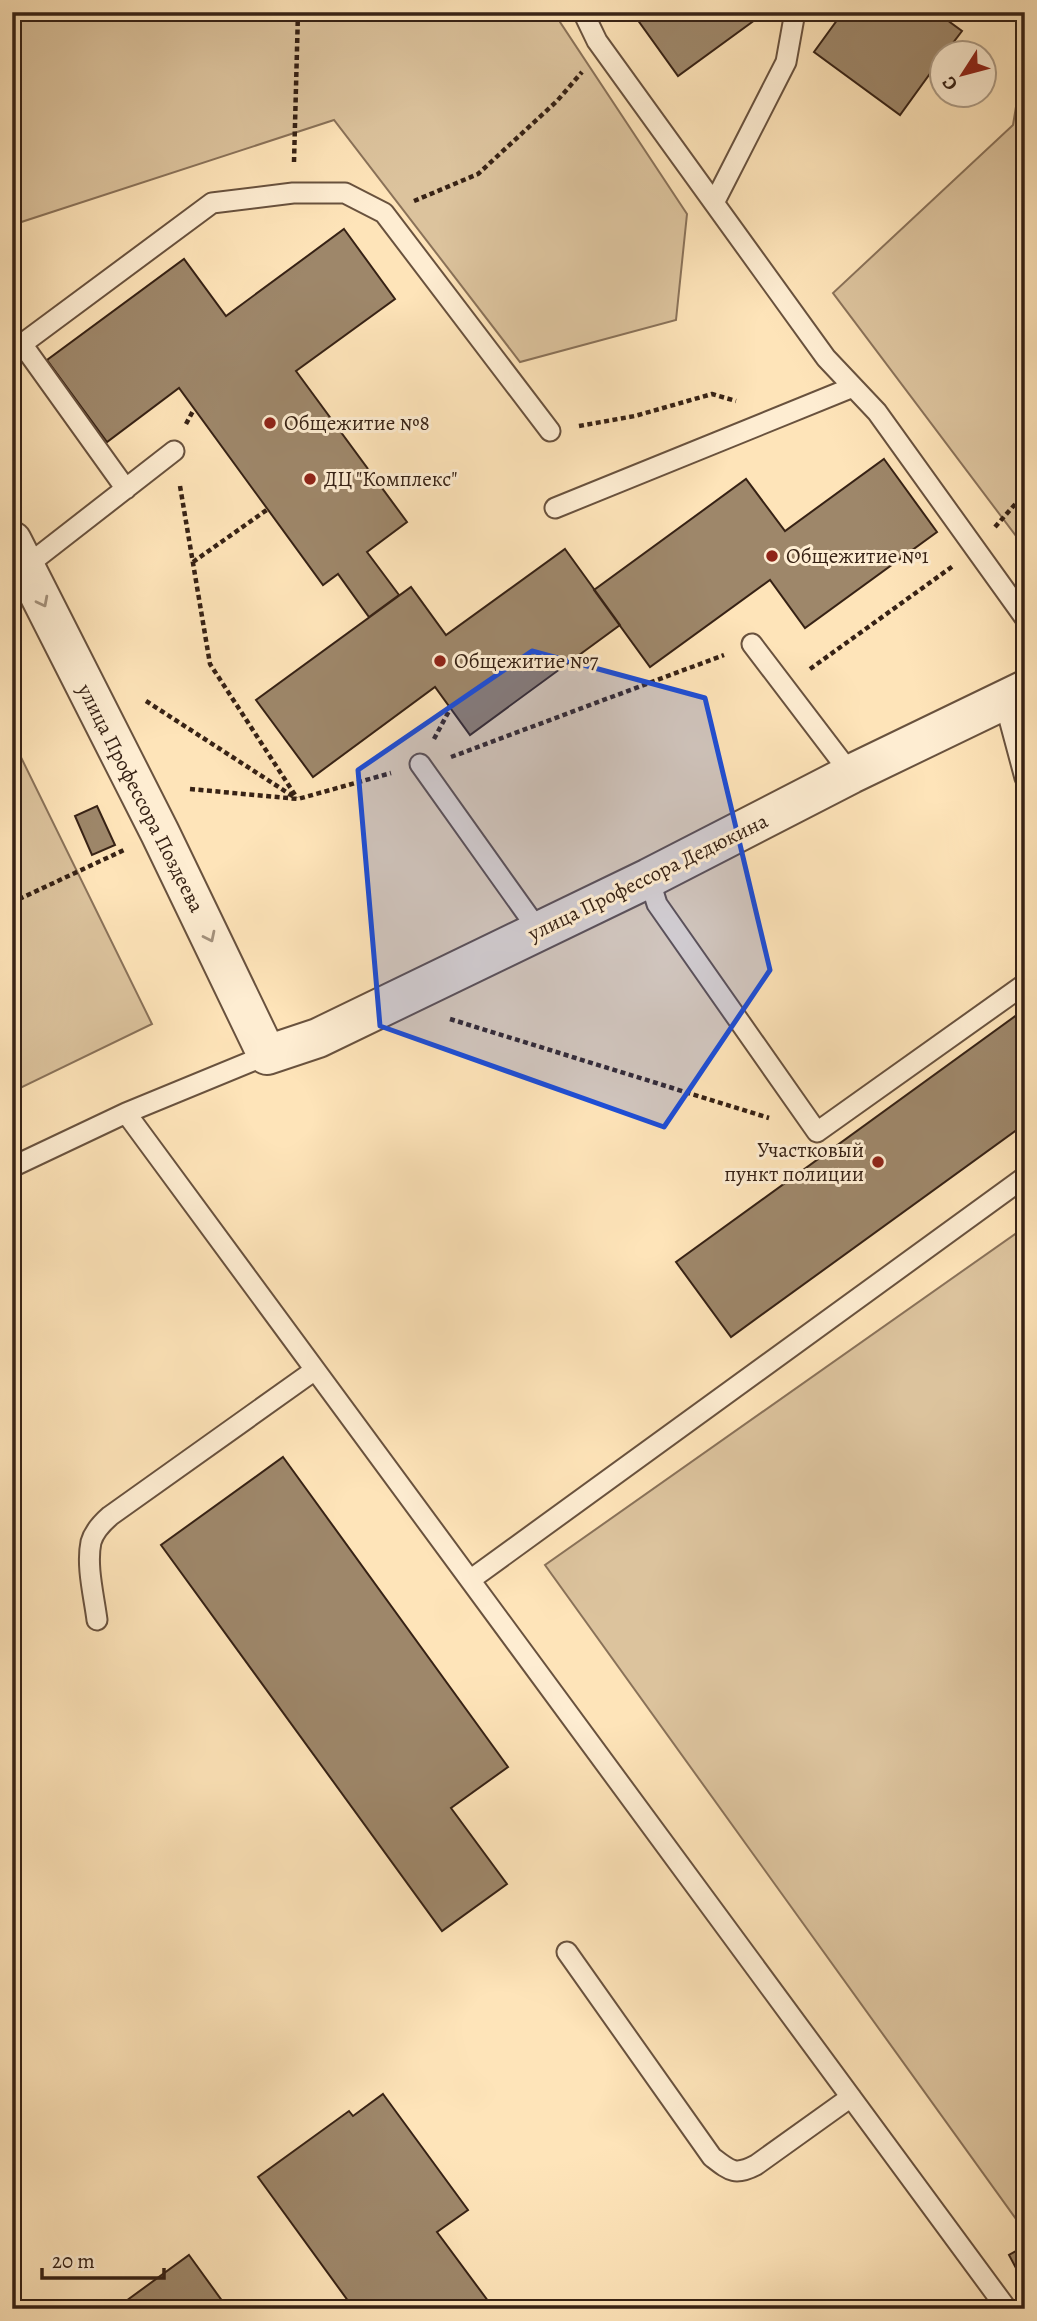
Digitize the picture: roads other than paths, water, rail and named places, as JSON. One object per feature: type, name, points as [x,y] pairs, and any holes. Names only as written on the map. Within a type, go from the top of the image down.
[{"type":"street","name":"улица Профессора Поздеева","points":[[19,554],[160,833],[267,1055]]},
{"type":"street","name":"улица Профессора Дедюкина","points":[[267,1055],[318,1038],[649,878],[851,774],[1014,695]]},
{"type":"lane","points":[[583,12],[603,49],[826,358],[877,412],[1025,618]]},
{"type":"lane","points":[[714,203],[786,62],[794,12]]},
{"type":"lane","points":[[126,489],[22,344],[212,203],[293,193],[345,193],[384,214],[550,431]]},
{"type":"lane","points":[[555,508],[853,387]]},
{"type":"lane","points":[[19,554],[126,489],[174,451]]},
{"type":"lane","points":[[752,645],[851,774]]},
{"type":"lane","points":[[1014,695],[1025,778]]},
{"type":"lane","points":[[420,764],[539,931]]},
{"type":"lane","points":[[649,878],[657,904],[817,1132],[1025,984]]},
{"type":"lane","points":[[12,1167],[126,1113],[267,1055]]},
{"type":"lane","points":[[126,1113],[1007,2309]]},
{"type":"lane","points":[[470,1580],[1025,1177]]},
{"type":"lane","points":[[97,1620],[90,1557],[91,1541],[98,1527],[315,1370]]},
{"type":"lane","points":[[567,1952],[712,2157],[729,2170],[742,2172],[756,2165],[851,2097]]},
{"type":"place","name":"Общежитие №8","points":[[270,423]]},
{"type":"place","name":"ДЦ \"Комплекс\"","points":[[310,479]]},
{"type":"place","name":"Общежитие №1","points":[[772,556]]},
{"type":"place","name":"Общежитие №7","points":[[440,661]]},
{"type":"place","name":"Участковый пункт полиции","points":[[878,1162]]}]
